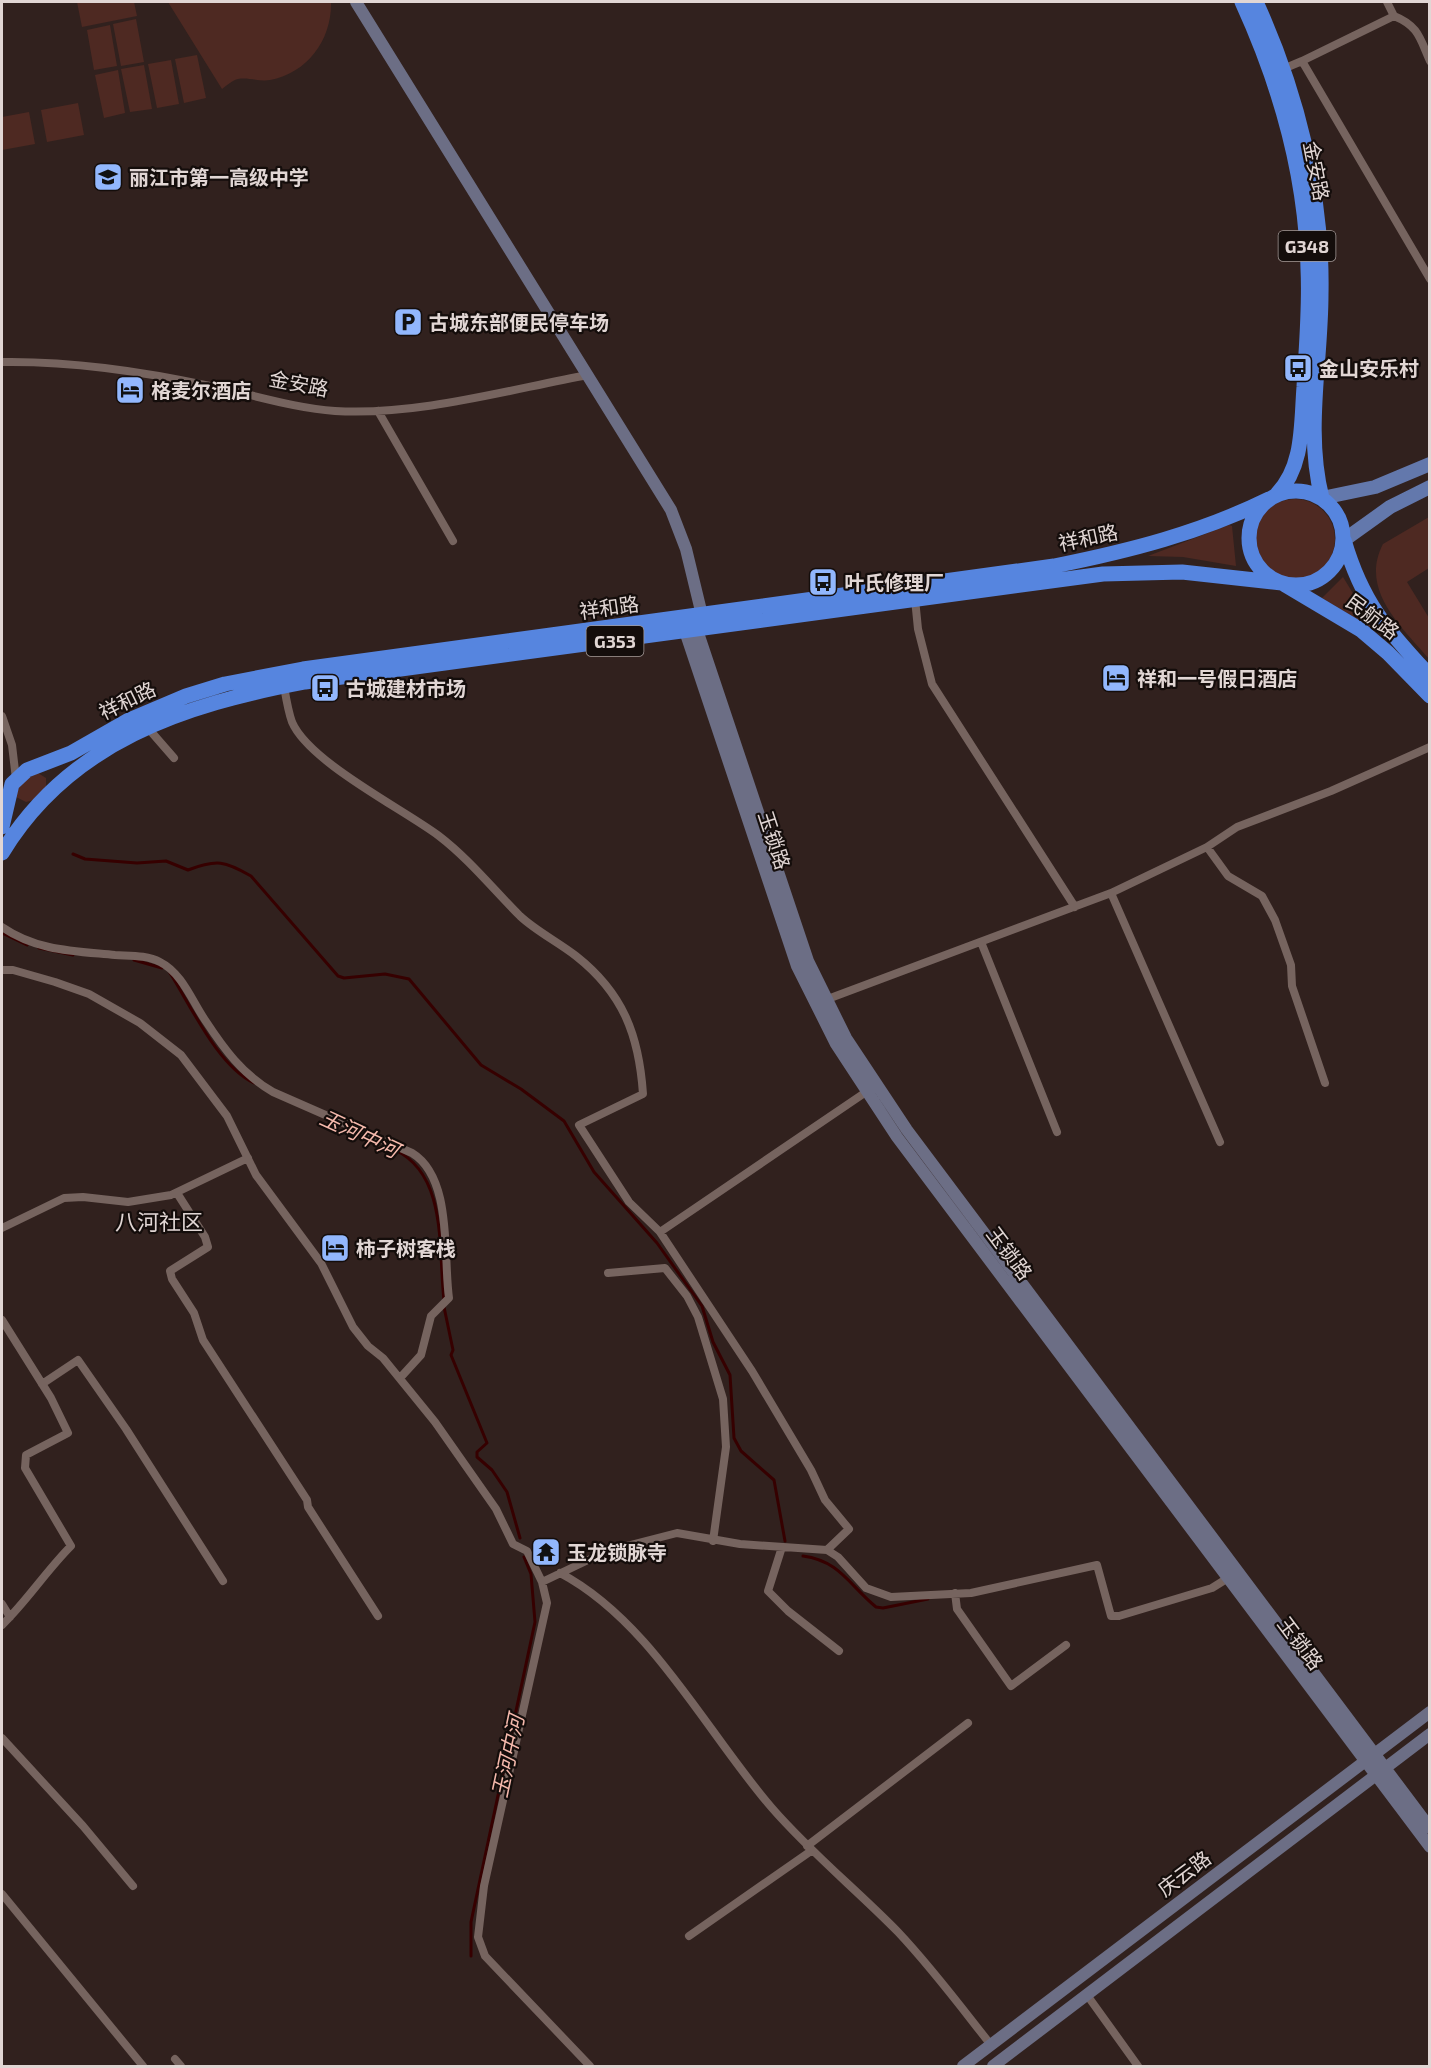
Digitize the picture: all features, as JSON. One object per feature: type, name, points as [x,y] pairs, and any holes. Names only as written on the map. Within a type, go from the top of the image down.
[{"type":"highway","name":"金安路","points":[[1242,2],[1263,52],[1283,113],[1299,184],[1307,241],[1309,294],[1299,448],[1292,474],[1273,496]]},
{"type":"highway","name":"金安路","points":[[1256,2],[1283,69],[1306,153],[1320,240],[1322,295],[1314,437],[1316,473],[1322,498]]},
{"type":"highway","points":[[1273,496],[1303,490],[1322,498]]},
{"type":"highway","name":"G348","points":[[1273,496],[1252,519],[1249,545],[1260,569],[1282,583]]},
{"type":"highway","name":"祥和路","points":[[2,853],[30,813],[58,785],[99,754],[147,727],[209,703],[284,686],[1093,558],[1192,532],[1273,496]]},
{"type":"highway","name":"G348","points":[[1322,498],[1338,515],[1344,540]]},
{"type":"highway","points":[[1282,583],[1308,583],[1324,576],[1340,556],[1344,540]]},
{"type":"highway","name":"民航路","points":[[1344,540],[1355,573],[1377,617],[1430,676]]},
{"type":"highway","name":"祥和路","points":[[16,778],[27,770],[71,753],[146,712],[225,684],[303,669],[691,622],[1143,572],[1201,573],[1282,583]]},
{"type":"highway","name":"民航路","points":[[1282,583],[1361,630],[1388,653],[1430,696]]},
{"type":"highway","points":[[42,764],[52,773],[58,785]]},
{"type":"highway","points":[[2,827],[12,784],[16,778]]},
{"type":"highway","points":[[8,803],[16,812],[30,813]]},
{"type":"main road","points":[[1322,498],[1375,487],[1430,464]]},
{"type":"main road","points":[[1344,540],[1390,507],[1430,487]]},
{"type":"street","points":[[356,2],[588,375],[677,523],[686,549],[691,622]]},
{"type":"street","points":[[1387,2],[1394,16],[1410,23],[1415,29],[1430,62]]},
{"type":"street","points":[[1283,69],[1394,16]]},
{"type":"street","points":[[1302,61],[1430,279]]},
{"type":"street","name":"金安路","points":[[2,362],[45,363],[129,371],[316,409],[378,411],[415,407],[588,375]]},
{"type":"street","points":[[378,411],[453,541]]},
{"type":"street","points":[[915,599],[918,629],[932,684],[1075,907]]},
{"type":"street","name":"玉锁路","points":[[691,622],[797,935],[825,1000],[860,1063],[906,1130],[1380,1772],[1430,1847]]},
{"type":"street","name":"玉锁路","points":[[691,622],[790,948],[822,1018],[866,1092],[1228,1578],[1369,1757]]},
{"type":"street","points":[[284,686],[293,723],[326,759],[394,810],[438,836],[490,883],[521,917],[591,968],[618,1000],[632,1027],[644,1094],[579,1125],[629,1202],[660,1232],[752,1371],[811,1470],[825,1500],[849,1529],[827,1550]]},
{"type":"street","points":[[2,716],[12,745],[16,778]]},
{"type":"street","points":[[147,727],[174,759]]},
{"type":"street","points":[[825,1000],[1111,893],[1207,847],[1237,827],[1331,791],[1430,747]]},
{"type":"street","points":[[1207,847],[1228,876],[1262,896],[1275,920],[1291,965],[1292,986],[1325,1083]]},
{"type":"street","points":[[1111,893],[1220,1142]]},
{"type":"street","points":[[2,927],[48,949],[145,957],[160,962],[179,978],[229,1055],[255,1081],[273,1092],[412,1153],[430,1170],[440,1199],[448,1298],[431,1316],[421,1355],[400,1378]]},
{"type":"street","points":[[981,942],[1057,1131]]},
{"type":"street","points":[[2,970],[13,970],[55,981],[88,994],[123,1012],[181,1055],[227,1116],[256,1175],[321,1263],[352,1327],[400,1378],[477,1481],[496,1509],[513,1544],[526,1551],[542,1582],[547,1603],[484,1886],[479,1942],[485,1956],[590,2067]]},
{"type":"street","points":[[660,1232],[866,1092]]},
{"type":"street","points":[[2,1228],[64,1198],[83,1197],[128,1202],[177,1193],[248,1158]]},
{"type":"street","points":[[177,1193],[205,1237],[208,1247],[170,1271],[172,1279],[191,1308],[203,1340],[307,1500],[308,1507],[338,1559],[378,1616]]},
{"type":"street","points":[[608,1273],[665,1268],[687,1296],[698,1317],[723,1399],[727,1433],[713,1541]]},
{"type":"street","points":[[2,1320],[42,1384],[68,1433],[26,1455],[24,1465],[71,1546],[47,1570],[29,1597],[2,1625]]},
{"type":"street","points":[[42,1384],[78,1360],[126,1429],[223,1581]]},
{"type":"street","points":[[542,1582],[607,1551],[646,1539],[677,1533],[713,1541],[827,1550],[838,1557],[866,1588],[891,1597],[971,1593],[1097,1564],[1111,1616],[1119,1616],[1212,1588],[1228,1578]]},
{"type":"street","points":[[782,1547],[768,1591],[788,1611],[839,1651]]},
{"type":"street","points":[[560,1573],[584,1587],[669,1670],[737,1764],[809,1849],[866,1900],[911,1946],[991,2045]]},
{"type":"street","points":[[955,1593],[955,1604],[960,1613],[1011,1686],[1066,1645]]},
{"type":"street","points":[[2,1604],[10,1617]]},
{"type":"street","name":"庆云路","points":[[963,2067],[1430,1712]]},
{"type":"street","points":[[689,1936],[809,1849],[968,1723]]},
{"type":"street","name":"庆云路","points":[[993,2067],[1430,1734]]},
{"type":"street","points":[[2,1738],[83,1826],[133,1886]]},
{"type":"street","name":"玉锁路","points":[[1380,1772],[1430,1828]]},
{"type":"street","points":[[2,1894],[143,2067]]},
{"type":"street","points":[[1086,1995],[1138,2067]]},
{"type":"street","points":[[174,2059],[180,2067]]},
{"type":"shaded area","points":[[77,2],[134,2],[137,16],[82,27]]},
{"type":"shaded area","points":[[168,2],[331,2],[327,29],[322,41],[315,52],[296,70],[270,80],[238,79],[222,89]]},
{"type":"shaded area","points":[[136,19],[144,62],[121,66],[113,24]]},
{"type":"shaded area","points":[[110,25],[117,66],[94,70],[87,30]]},
{"type":"shaded area","points":[[197,55],[206,98],[184,103],[175,59]]},
{"type":"shaded area","points":[[171,60],[179,104],[157,108],[148,64]]},
{"type":"shaded area","points":[[144,65],[152,109],[130,112],[121,69]]},
{"type":"shaded area","points":[[118,70],[125,113],[104,118],[95,75]]},
{"type":"shaded area","points":[[78,103],[84,135],[47,142],[41,110]]},
{"type":"shaded area","points":[[29,112],[35,144],[2,150],[2,117]]},
{"type":"shaded area","points":[[1295,499],[1310,502],[1323,511],[1332,524],[1335,539],[1332,554],[1323,567],[1310,576],[1295,579],[1280,576],[1267,567],[1258,554],[1255,539],[1258,524],[1267,511],[1280,502]]},
{"type":"shaded area","points":[[1429,517],[1429,568],[1407,582],[1429,618],[1429,659],[1396,621],[1380,592],[1376,577],[1377,561],[1383,544]]},
{"type":"shaded area","points":[[1229,525],[1232,526],[1236,566],[1183,557],[1148,556]]},
{"type":"shaded area","points":[[1343,577],[1373,626],[1372,628],[1322,598]]},
{"type":"shaded area","points":[[38,773],[46,778],[46,787],[34,800],[26,802],[16,797],[20,782]]},
{"type":"waterway","points":[[73,854],[85,859],[137,863],[166,861],[188,870],[206,864],[221,863],[242,871],[251,876],[338,976],[344,978],[385,974],[409,979],[481,1065],[521,1089],[564,1121],[594,1172],[657,1243],[702,1306],[713,1342],[730,1375],[734,1438],[741,1451],[774,1480],[785,1541]]},
{"type":"waterway","name":"玉河中河","points":[[2,933],[27,945]]},
{"type":"waterway","name":"玉河中河","points":[[39,948],[73,955]]},
{"type":"waterway","name":"玉河中河","points":[[134,960],[162,968]]},
{"type":"waterway","name":"玉河中河","points":[[170,973],[217,1049],[241,1075],[254,1083]]},
{"type":"waterway","name":"玉河中河","points":[[395,1150],[412,1162],[424,1177],[432,1195],[440,1237],[444,1300]]},
{"type":"waterway","name":"玉河中河","points":[[444,1307],[453,1350],[451,1355],[487,1443],[477,1452],[477,1457],[492,1470],[507,1492],[520,1538]]},
{"type":"waterway","points":[[803,1556],[826,1563],[835,1569],[876,1607],[883,1608],[928,1599]]},
{"type":"waterway","name":"玉河中河","points":[[471,1956],[471,1922],[535,1622],[531,1574],[524,1557]]},
{"type":"place","name":"丽江市第一高级中学","points":[[108,177]]},
{"type":"place","name":"古城东部便民停车场","points":[[408,322]]},
{"type":"place","name":"金山安乐村","points":[[1298,368]]},
{"type":"place","name":"格麦尔酒店","points":[[130,390]]},
{"type":"place","name":"叶氏修理厂","points":[[823,582]]},
{"type":"place","name":"祥和一号假日酒店","points":[[1116,678]]},
{"type":"place","name":"古城建材市场","points":[[325,688]]},
{"type":"place","name":"柿子树客栈","points":[[335,1248]]},
{"type":"place","name":"玉龙锁脉寺","points":[[546,1552]]},
{"type":"district","name":"八河社区","points":[[159,1221]]}]
